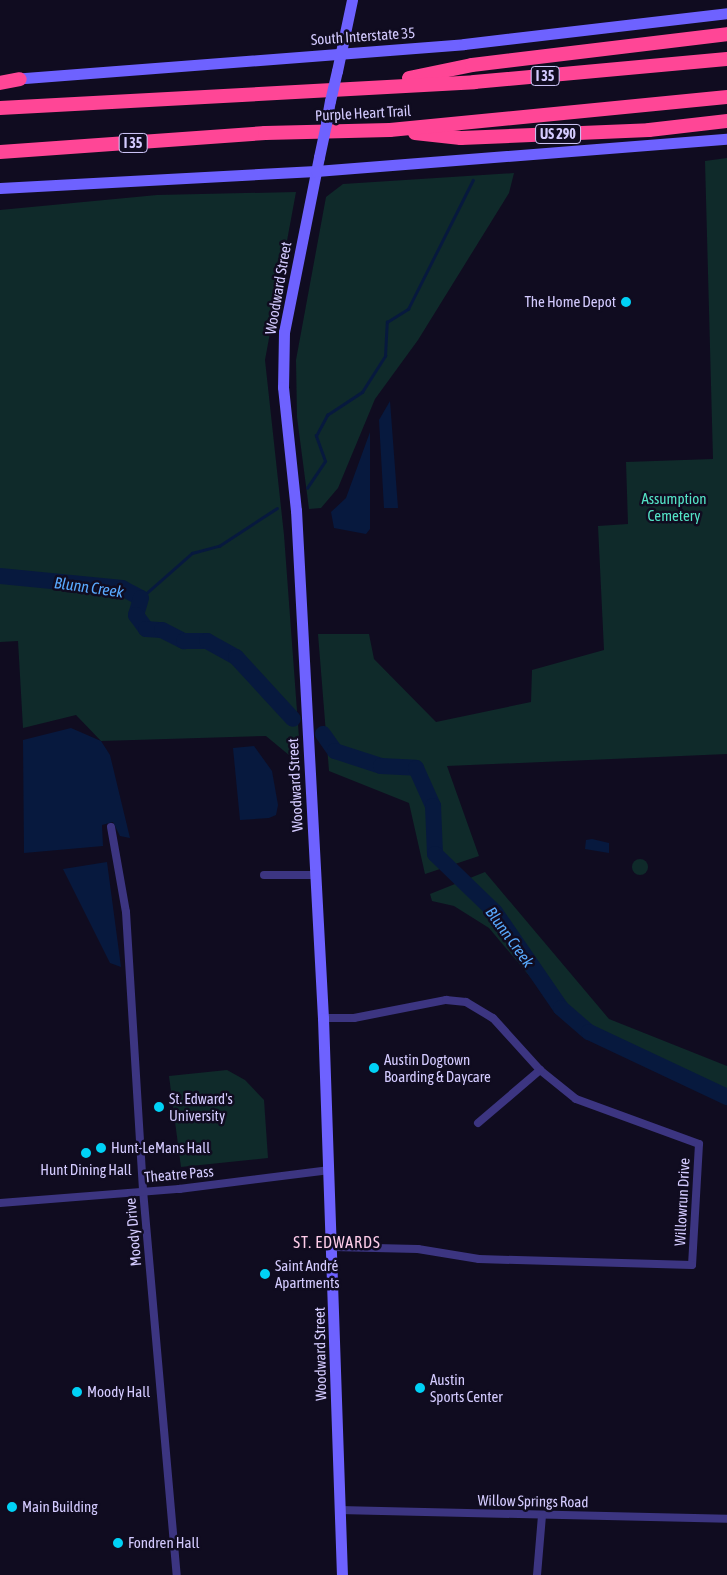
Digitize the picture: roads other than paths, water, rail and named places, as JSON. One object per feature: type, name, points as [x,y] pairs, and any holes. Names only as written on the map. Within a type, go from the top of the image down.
[{"type":"highway","points":[[362,88],[472,65],[727,34]]},
{"type":"highway","name":"Purple Heart Trail","points":[[0,108],[362,88],[727,59]]},
{"type":"highway","points":[[0,81],[20,79]]},
{"type":"highway","name":"Purple Heart Trail","points":[[0,152],[265,133],[390,130],[727,97]]},
{"type":"highway","name":"US 290","points":[[390,130],[461,138],[649,130],[727,120]]},
{"type":"street","name":"Woodward Street","points":[[342,1575],[330,1170],[323,1018],[296,510],[283,387],[284,332],[352,0]]},
{"type":"street","name":"South Interstate 35","points":[[20,79],[341,52],[464,44],[727,13]]},
{"type":"street","points":[[0,188],[316,171],[727,139]]},
{"type":"street","name":"Moody Drive","points":[[110,827],[126,912],[143,1190],[176,1575]]},
{"type":"street","points":[[264,875],[314,875]]},
{"type":"street","name":"Willowrun Drive","points":[[323,1018],[354,1018],[446,1000],[466,1002],[493,1018],[540,1070],[576,1099],[699,1144],[692,1264],[479,1259],[418,1249],[332,1247]]},
{"type":"street","points":[[478,1123],[540,1070]]},
{"type":"street","name":"Theatre Pass","points":[[0,1203],[330,1170]]},
{"type":"street","name":"Willow Springs Road","points":[[339,1510],[727,1519]]},
{"type":"street","points":[[537,1575],[542,1515]]},
{"type":"water","points":[[390,401],[398,508],[384,508],[379,420]]},
{"type":"water","points":[[370,432],[370,529],[366,534],[334,528],[331,512],[346,498]]},
{"type":"water","points":[[71,728],[101,741],[110,755],[130,838],[120,836],[113,822],[102,825],[103,846],[24,853],[23,740]]},
{"type":"water","points":[[254,746],[272,771],[278,805],[276,815],[269,818],[240,820],[233,748]]},
{"type":"water","points":[[592,839],[609,843],[609,853],[585,849],[586,840]]},
{"type":"water","points":[[107,862],[121,967],[110,963],[63,869]]},
{"type":"waterway","points":[[307,488],[325,461],[316,436],[327,415],[362,392],[385,356],[387,322],[408,309],[473,180]]},
{"type":"waterway","points":[[141,598],[192,553],[219,546],[277,508]]},
{"type":"waterway","name":"Blunn Creek","points":[[0,576],[122,588],[141,598],[136,615],[146,629],[162,630],[184,641],[207,641],[236,657],[293,719]]},
{"type":"waterway","name":"Blunn Creek","points":[[323,734],[335,751],[381,766],[416,768],[433,806],[435,854],[495,912],[561,1008],[589,1032],[727,1097]]},
{"type":"place","name":"The Home Depot","points":[[626,302]]},
{"type":"place","name":"Austin Dogtown Boarding & Daycare","points":[[374,1068]]},
{"type":"place","name":"St. Edward's University","points":[[159,1107]]},
{"type":"place","name":"Hunt-LeMans Hall","points":[[101,1148]]},
{"type":"place","name":"Hunt Dining Hall","points":[[86,1153]]},
{"type":"place","name":"Saint André Apartments","points":[[265,1274]]},
{"type":"place","name":"Austin Sports Center","points":[[420,1388]]},
{"type":"place","name":"Moody Hall","points":[[77,1392]]},
{"type":"place","name":"Main Building","points":[[12,1507]]},
{"type":"place","name":"Fondren Hall","points":[[118,1543]]},
{"type":"district","name":"ST. EDWARDS","points":[[337,1242]]},
{"type":"park label","name":"Assumption Cemetery","points":[[674,506]]}]
